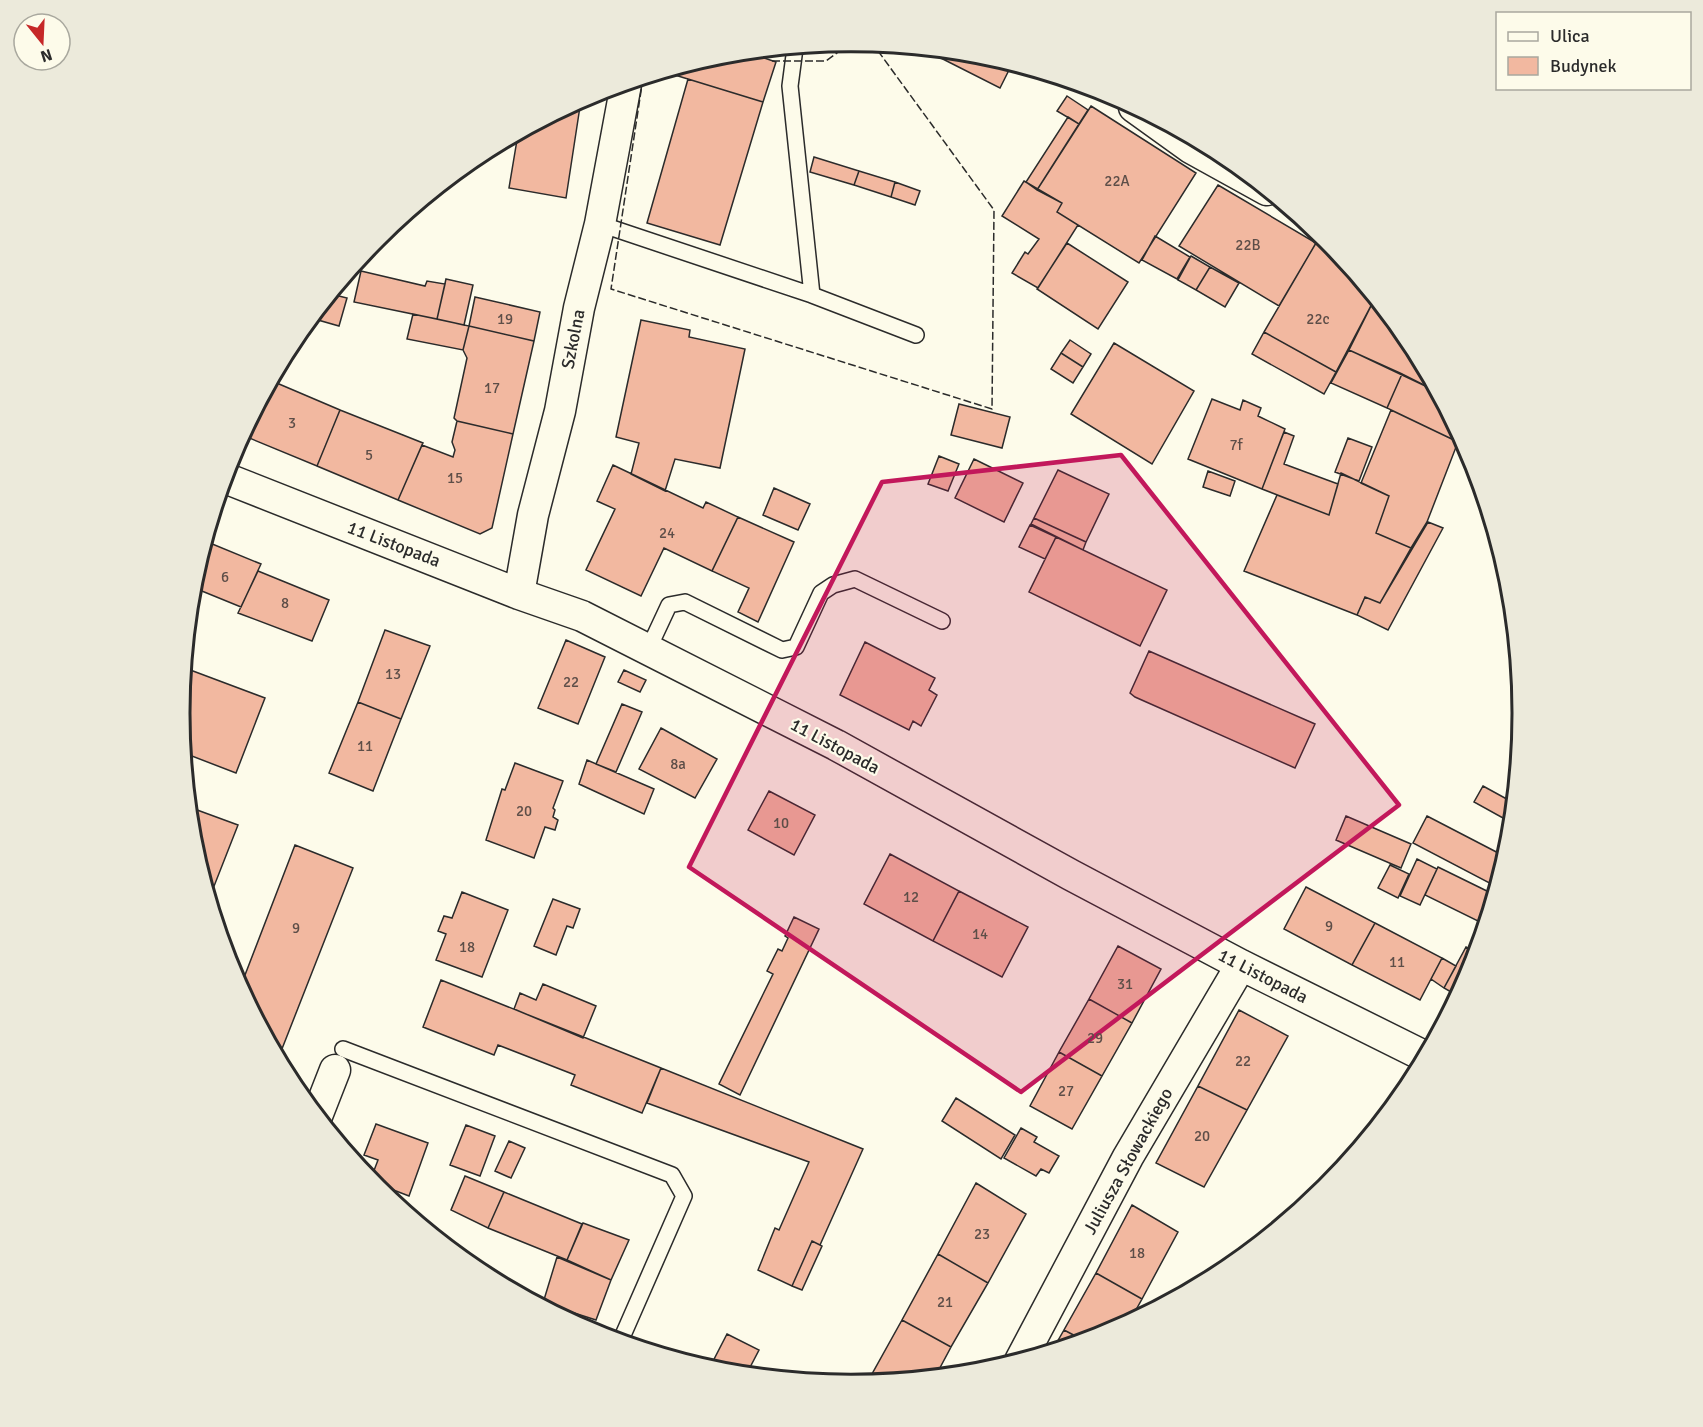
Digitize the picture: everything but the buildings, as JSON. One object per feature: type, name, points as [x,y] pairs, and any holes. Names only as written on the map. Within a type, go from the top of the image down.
[{"type":"street","name":"Szkolna","points":[[519,594],[533,515],[560,411],[579,308],[600,224],[624,94]]},
{"type":"street","points":[[1179,140],[1209,158]]},
{"type":"street","name":"11 Listopada","points":[[233,481],[519,594],[582,616],[836,745],[1071,875],[1241,965],[1418,1053]]},
{"type":"street","name":"Juliusza Słowackiego","points":[[1025,1351],[1128,1157],[1241,965]]},
{"type":"street","points":[[321,1107],[339,1060]]},
{"type":"lane","points":[[794,55],[790,86],[812,295]]},
{"type":"lane","points":[[600,224],[812,295],[916,335]]},
{"type":"lane","points":[[648,650],[669,605],[685,602],[782,650],[796,647],[821,593],[833,585],[855,579],[942,621]]},
{"type":"lane","points":[[339,1060],[672,1175],[684,1196],[624,1333]]},
{"type":"highlighted area","points":[[1121,455],[1399,805],[1021,1092],[689,867],[882,482]]},
{"type":"fence","points":[[772,61],[826,61],[837,53]]},
{"type":"fence","points":[[642,87],[611,289],[992,409],[994,210],[880,53]]}]
